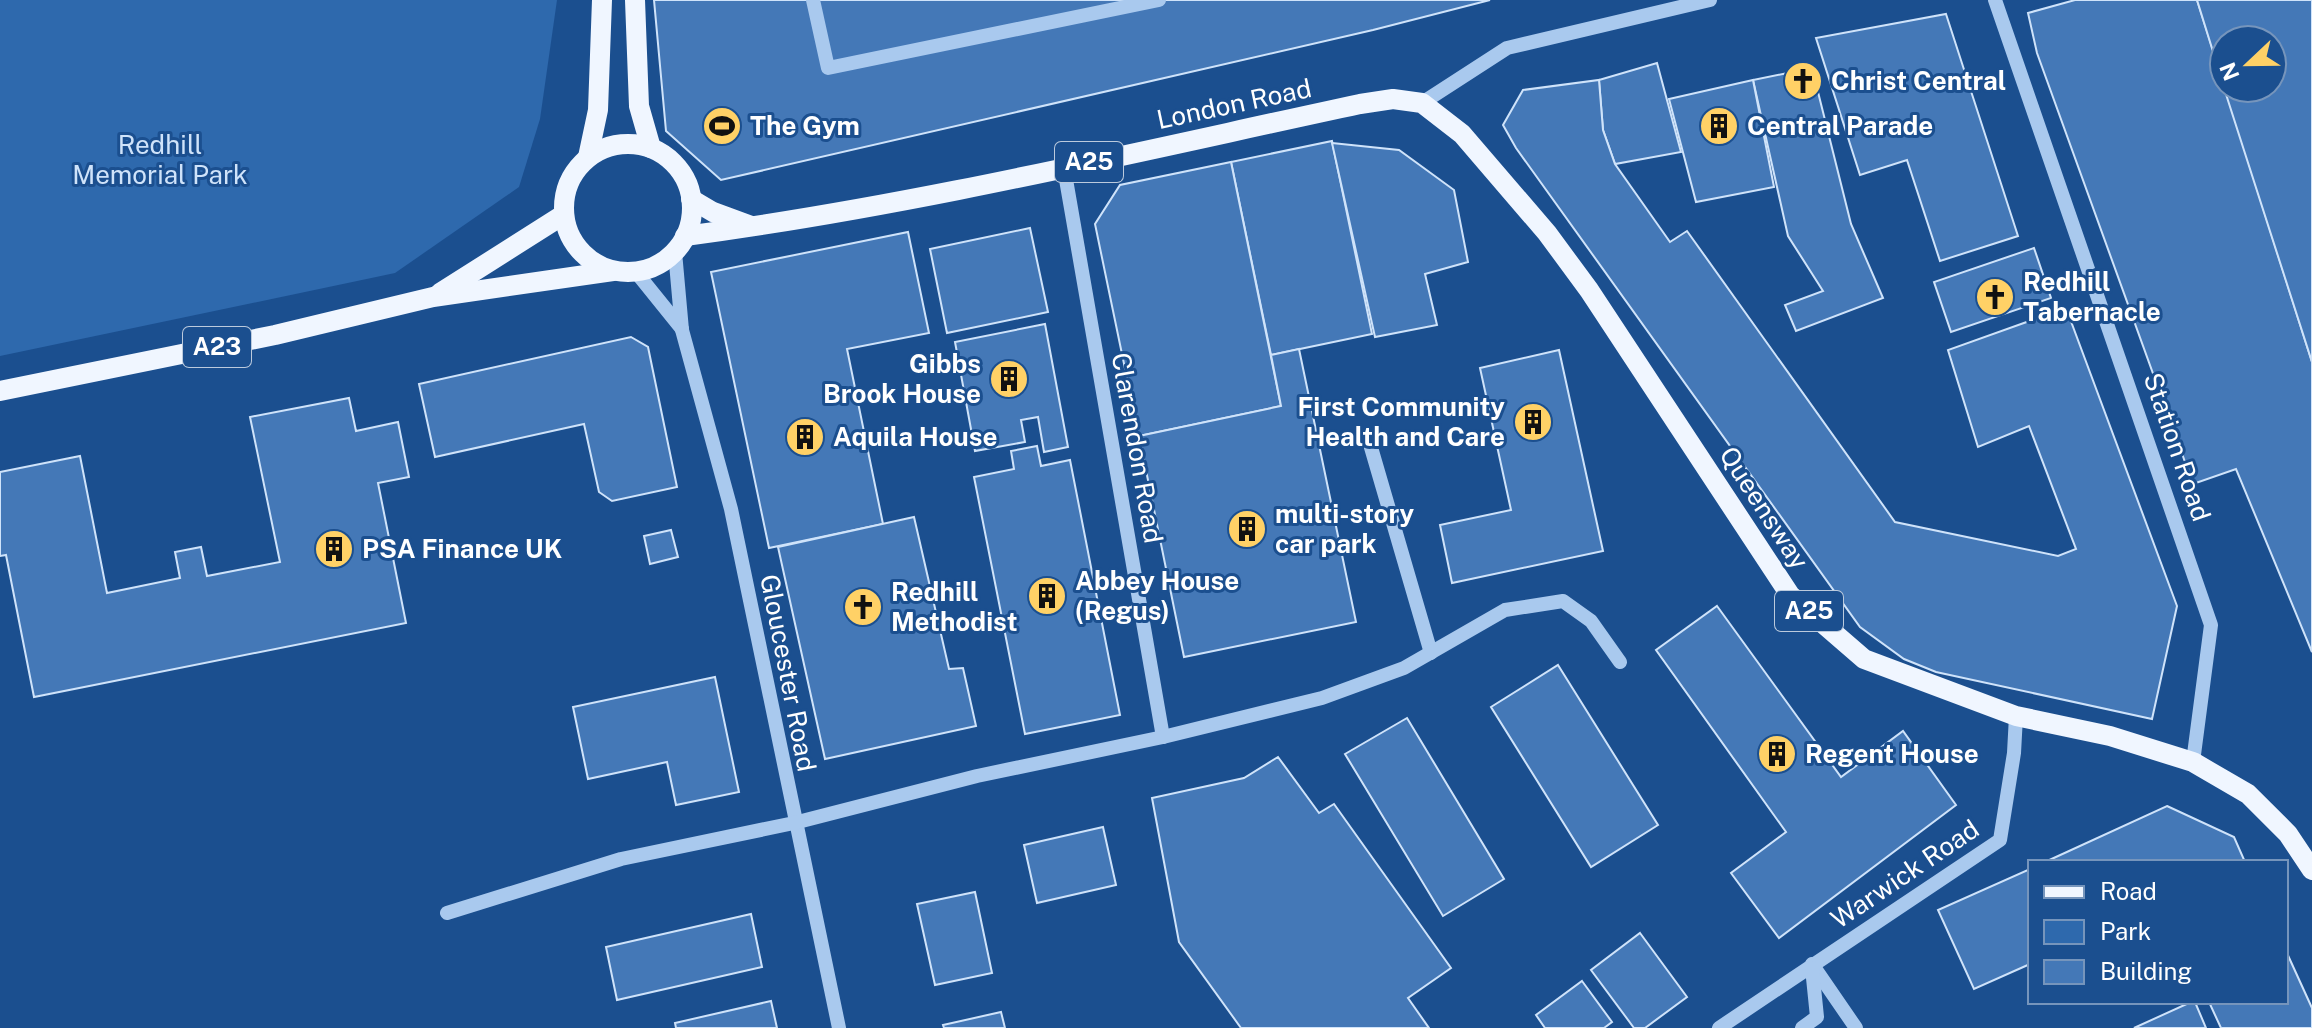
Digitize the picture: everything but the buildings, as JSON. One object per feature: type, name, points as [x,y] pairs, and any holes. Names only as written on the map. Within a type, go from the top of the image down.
[{"type":"main road","points":[[588,157],[598,110],[602,0]]},
{"type":"main road","points":[[635,0],[639,106],[651,148]]},
{"type":"main road","name":"London Road","points":[[680,244],[1064,168],[1360,104],[1393,99],[1422,103]]},
{"type":"main road","name":"Queensway","points":[[1422,103],[1462,134],[1547,233],[1589,290],[1790,595],[1864,659],[2016,716],[2110,736],[2193,762]]},
{"type":"main road","points":[[629,144],[651,148],[671,160],[685,178],[692,215],[680,244],[657,265],[636,272],[613,271],[593,262],[579,250],[567,231],[563,215],[565,192],[574,172],[588,157],[607,146],[629,144]]},
{"type":"main road","points":[[691,199],[713,212],[754,227]]},
{"type":"main road","name":"A23","points":[[433,297],[563,215]]},
{"type":"main road","name":"A23","points":[[0,391],[275,335],[433,297],[613,271]]},
{"type":"main road","name":"A25","points":[[2193,762],[2248,794],[2288,834],[2312,870]]},
{"type":"street","points":[[813,0],[828,68],[1159,0]]},
{"type":"street","points":[[1422,103],[1507,48],[1710,0]]},
{"type":"street","name":"Station Road","points":[[1995,0],[2211,625],[2193,762]]},
{"type":"street","name":"Clarendon Road","points":[[1064,168],[1163,737]]},
{"type":"street","name":"Gloucester Road","points":[[680,244],[682,330],[731,509],[839,1028]]},
{"type":"street","name":"Gloucester Road","points":[[636,272],[682,330]]},
{"type":"street","points":[[1370,444],[1431,653]]},
{"type":"street","points":[[447,913],[621,859],[794,823],[977,776],[1163,737],[1322,698],[1404,668],[1505,610],[1563,601],[1591,621],[1620,662]]},
{"type":"street","name":"Warwick Road","points":[[1719,1028],[2000,840],[2014,753],[2016,716]]},
{"type":"street","points":[[1802,1028],[1817,1017],[1812,964]]},
{"type":"street","points":[[1812,964],[1856,1028]]},
{"type":"green space","name":"Redhill Memorial Park","points":[[0,0],[557,0],[540,119],[519,187],[395,273],[0,356]]},
{"type":"place","name":"Christ Central","points":[[1803,81]]},
{"type":"place","name":"The Gym","points":[[722,126]]},
{"type":"place","name":"Central Parade","points":[[1719,126]]},
{"type":"place","name":"Redhill Tabernacle","points":[[1995,297]]},
{"type":"place","name":"Gibbs Brook House","points":[[1009,379]]},
{"type":"place","name":"First Community Health and Care","points":[[1533,422]]},
{"type":"place","name":"Aquila House","points":[[805,437]]},
{"type":"place","name":"multi-story car park","points":[[1247,529]]},
{"type":"place","name":"PSA Finance UK","points":[[334,549]]},
{"type":"place","name":"Abbey House (Regus)","points":[[1047,596]]},
{"type":"place","name":"Redhill Methodist","points":[[863,607]]},
{"type":"place","name":"Regent House","points":[[1777,754]]}]
